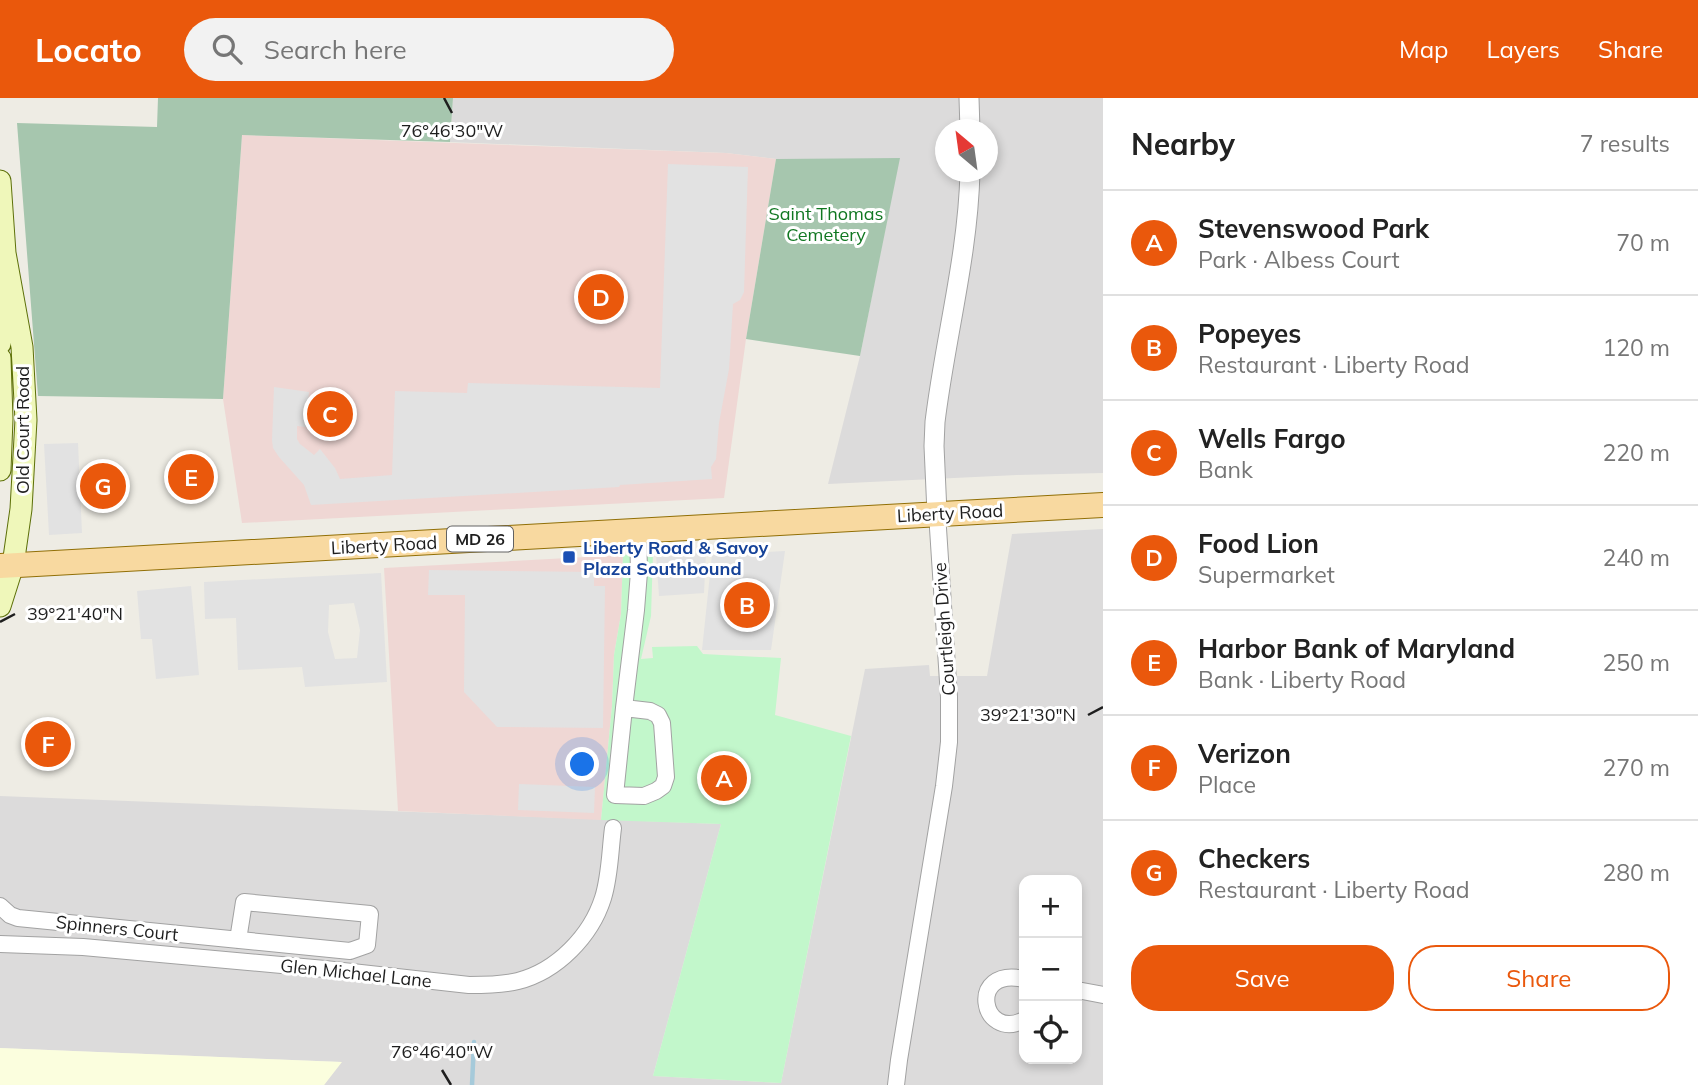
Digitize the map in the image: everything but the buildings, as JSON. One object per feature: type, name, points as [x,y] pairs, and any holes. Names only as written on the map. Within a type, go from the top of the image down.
[{"type":"main road","name":"Old Court Road","points":[[0,181],[5,253],[22,347],[26,420],[22,509],[6,566],[0,606]]},
{"type":"main road","name":"Old Court Road","points":[[0,344],[5,253]]},
{"type":"main road","name":"Old Court Road","points":[[0,358],[0,471]]},
{"type":"main road","name":"Liberty Road","points":[[6,566],[1103,505]]},
{"type":"street","points":[[969,98],[970,119]]},
{"type":"street","name":"Courtleigh Drive","points":[[897,1085],[949,742],[935,422],[970,199],[970,182]]},
{"type":"street","points":[[624,708],[650,711],[658,715],[662,723],[666,777],[663,786],[644,796],[615,795],[624,708],[636,610],[638,530]]},
{"type":"street","name":"Glen Michael Lane","points":[[0,944],[83,947],[469,985],[518,981],[552,965],[569,952],[584,935],[603,898],[613,828]]},
{"type":"street","name":"Spinners Court","points":[[0,906],[18,918],[239,940],[350,951],[367,945],[370,915],[244,902],[239,940]]},
{"type":"street","points":[[1019,978],[1001,978],[991,986],[986,999],[993,1018],[1006,1024],[1019,1023]]},
{"type":"street","points":[[1082,991],[1103,995]]},
{"type":"shaded area","points":[[453,98],[1103,98],[1103,473],[828,484],[860,356],[899,159],[776,159],[726,153],[450,142]]},
{"type":"shaded area","points":[[242,135],[726,153],[776,159],[746,339],[724,498],[242,523],[223,399]]},
{"type":"shaded area","points":[[668,164],[748,167],[744,292],[740,300],[733,304],[729,369],[719,423],[716,459],[711,467],[712,479],[311,505],[304,485],[273,448],[274,387],[309,392],[306,427],[297,426],[297,439],[314,455],[320,449],[340,479],[392,475],[395,391],[467,393],[468,383],[660,388]]},
{"type":"shaded area","points":[[78,443],[82,533],[49,535],[44,444]]},
{"type":"shaded area","points":[[1103,529],[1103,1085],[324,1085],[341,1062],[0,1048],[0,796],[721,824],[653,1076],[781,1083],[865,669],[929,665],[930,676],[987,676],[1012,534]]},
{"type":"shaded area","points":[[785,551],[771,650],[702,650],[712,555]],"holes":[[[741,580],[757,581],[752,631],[737,630]]]},
{"type":"shaded area","points":[[706,553],[704,593],[659,596],[656,554]]},
{"type":"shaded area","points":[[623,555],[621,614],[614,655],[601,820],[398,811],[384,568]]},
{"type":"shaded area","points":[[429,570],[594,572],[594,586],[605,586],[603,728],[497,727],[464,692],[465,595],[428,595]]},
{"type":"shaded area","points":[[381,573],[387,682],[305,687],[302,667],[238,670],[236,618],[205,619],[204,582]],"holes":[[[354,603],[360,630],[357,658],[335,659],[328,632],[329,605]]]},
{"type":"shaded area","points":[[191,586],[199,675],[156,679],[152,639],[141,639],[137,591]]},
{"type":"shaded area","points":[[519,784],[595,787],[594,813],[518,810]]},
{"type":"shaded area","points":[[0,1048],[342,1062],[324,1085],[0,1085]]},
{"type":"green space","points":[[158,98],[453,98],[450,142],[242,135],[223,399],[38,396],[17,123],[157,127]]},
{"type":"green space","name":"Saint Thomas Cemetery","points":[[900,158],[860,356],[746,339],[776,159]]},
{"type":"green space","points":[[653,553],[651,616],[641,659],[653,658],[652,647],[697,646],[703,654],[781,658],[775,715],[851,736],[781,1083],[653,1076],[721,824],[601,820],[614,655],[621,614],[623,555]]},
{"type":"waterway","points":[[472,1085],[474,1042]]},
{"type":"place","name":"Food Lion","points":[[601,297]]},
{"type":"place","name":"Wells Fargo","points":[[330,414]]},
{"type":"place","name":"Harbor Bank of Maryland","points":[[191,477]]},
{"type":"place","name":"Checkers","points":[[103,486]]},
{"type":"place","name":"Liberty Road & Savoy Plaza Southbound","points":[[569,557]]},
{"type":"place","name":"Popeyes","points":[[747,605]]},
{"type":"place","name":"Verizon","points":[[48,744]]},
{"type":"place","name":"Stevenswood Park","points":[[724,778]]}]
